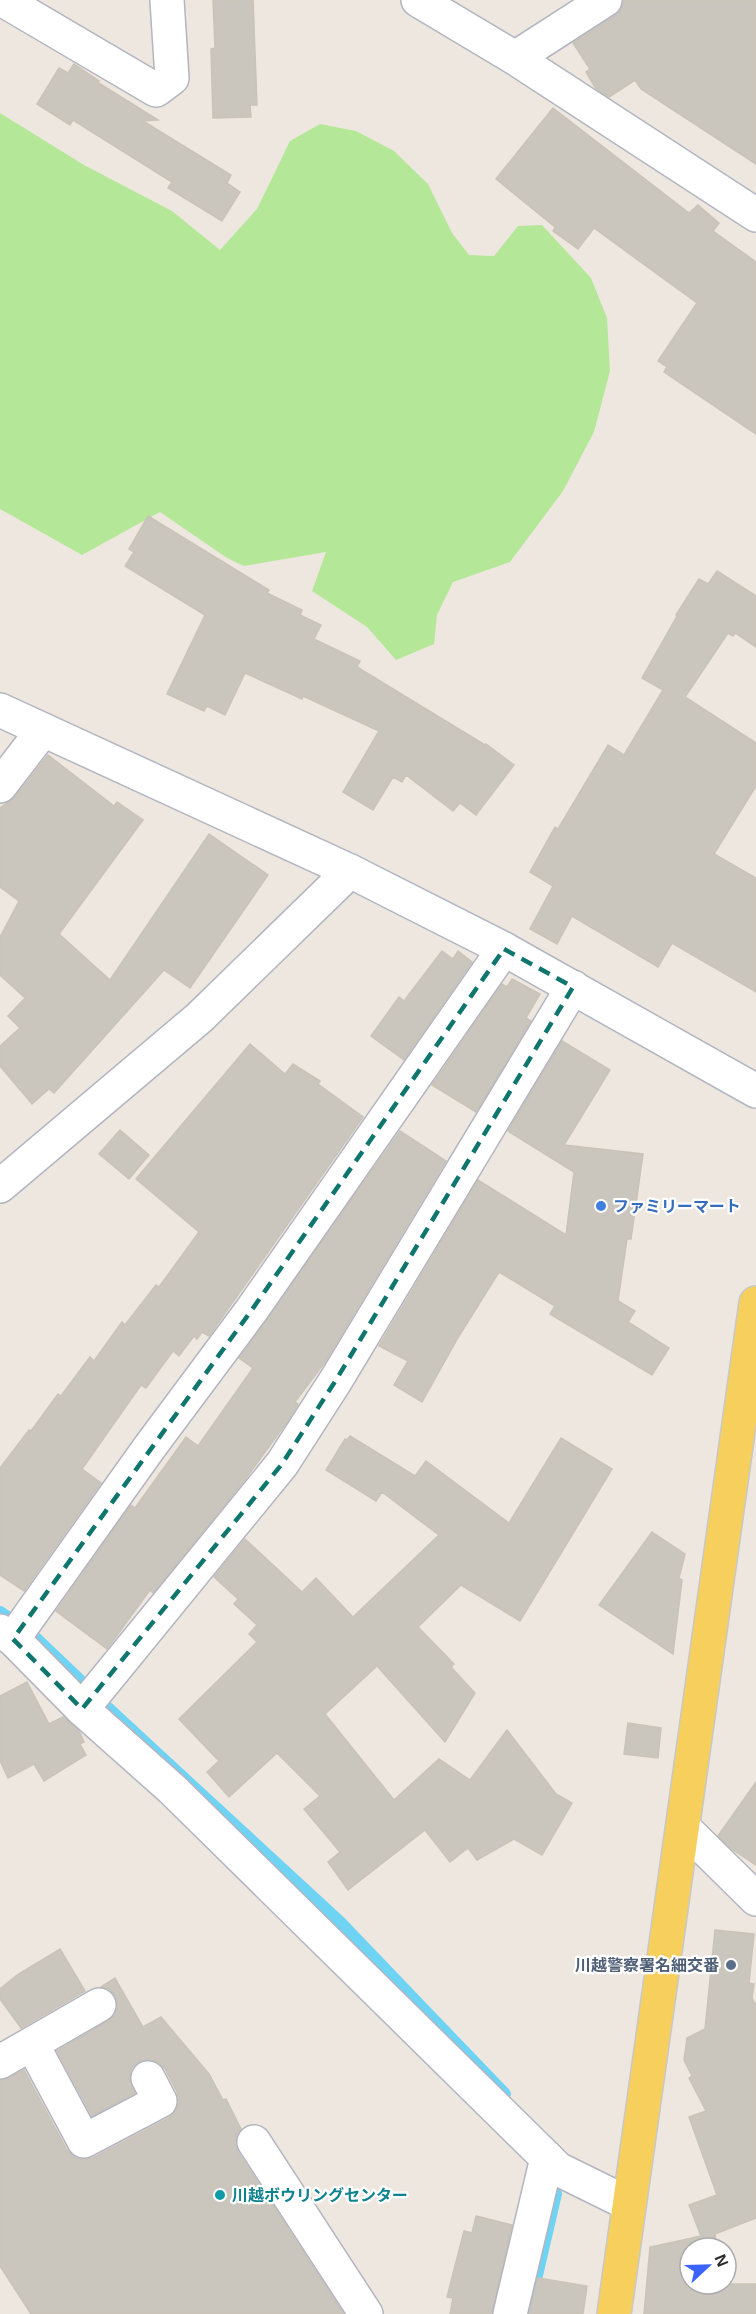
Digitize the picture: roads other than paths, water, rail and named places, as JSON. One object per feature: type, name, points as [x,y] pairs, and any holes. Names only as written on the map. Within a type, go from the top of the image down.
[{"type":"main road","points":[[614,2314],[756,1303]]},
{"type":"street","points":[[3,0],[156,90],[172,78],[167,0]]},
{"type":"street","points":[[418,0],[515,58],[756,215]]},
{"type":"street","points":[[515,58],[605,0]]},
{"type":"street","points":[[0,710],[350,871],[504,949],[756,1091]]},
{"type":"street","points":[[0,786],[43,730]]},
{"type":"street","points":[[0,1186],[199,1018],[350,871]]},
{"type":"street","points":[[504,949],[251,1311],[6,1635],[82,1709],[172,1789],[558,2169],[629,2204]]},
{"type":"street","points":[[82,1709],[282,1464],[336,1380],[573,987]]},
{"type":"street","points":[[683,1827],[756,1899]]},
{"type":"street","points":[[0,2062],[99,2005]]},
{"type":"street","points":[[32,2044],[84,2141],[160,2101],[148,2078]]},
{"type":"street","points":[[254,2142],[366,2314]]},
{"type":"street","points":[[510,2314],[547,2158]]},
{"type":"waterway","points":[[0,1612],[9,1618]]},
{"type":"waterway","points":[[36,1638],[80,1680]]},
{"type":"waterway","points":[[108,1708],[340,1922],[505,2094]]},
{"type":"waterway","points":[[528,2314],[556,2194]]},
{"type":"place","name":"ファミリーマート","points":[[601,1206]]},
{"type":"place","name":"川越警察署名細交番","points":[[731,1965]]},
{"type":"place","name":"川越ボウリングセンター","points":[[220,2195]]}]
